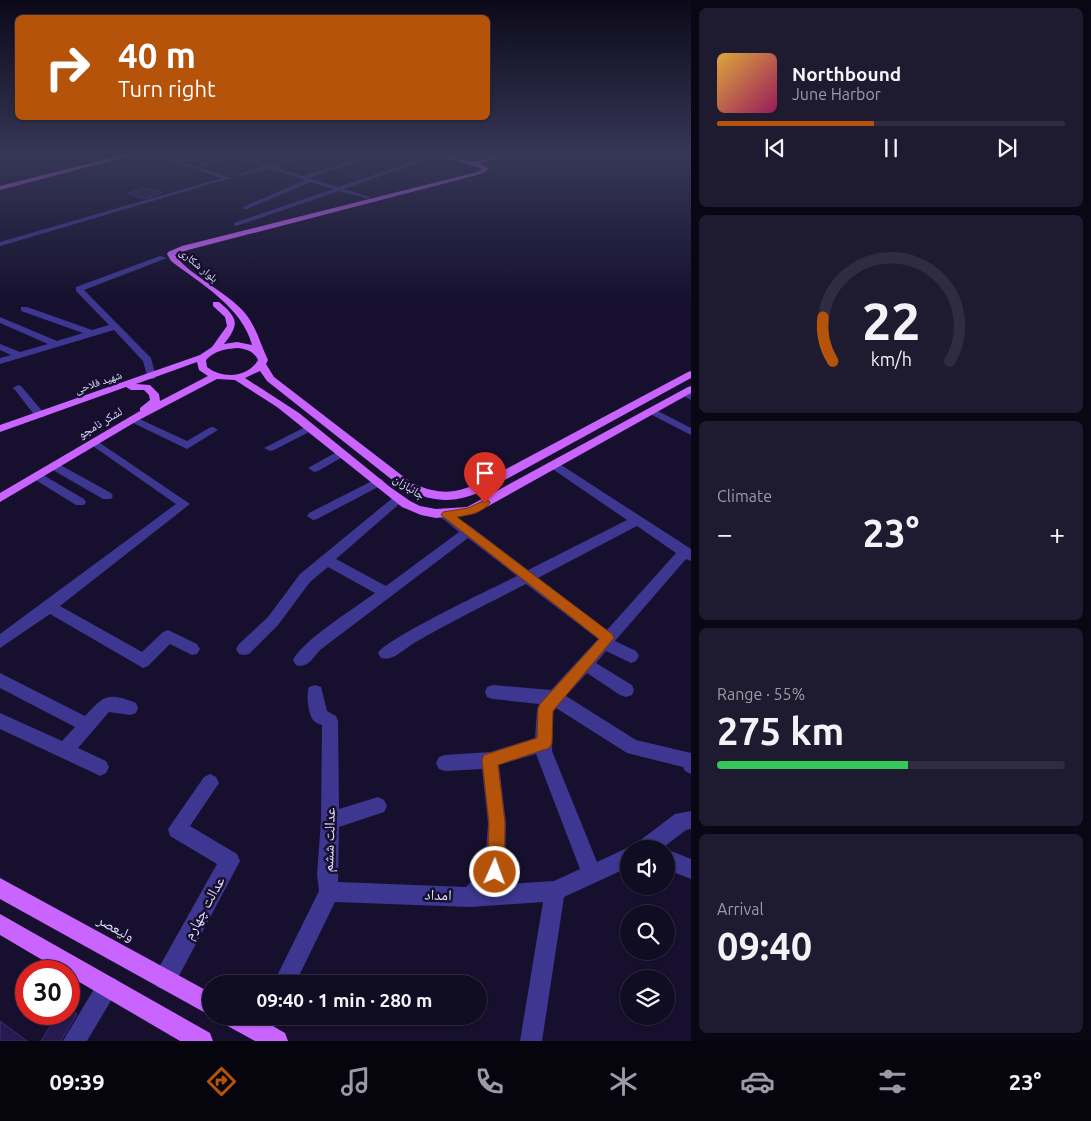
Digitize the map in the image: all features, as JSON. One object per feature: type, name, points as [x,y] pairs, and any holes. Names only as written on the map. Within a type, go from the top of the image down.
[{"type":"main road","points":[[215,349],[229,333],[232,324],[229,315],[162,258],[163,253],[181,245],[271,222],[284,221],[347,204]]},
{"type":"main road","name":"بلوار شکاری","points":[[258,351],[254,335],[241,313],[174,259],[171,254],[185,248],[355,204]]},
{"type":"main road","points":[[203,357],[202,368],[216,376],[236,377],[253,372],[261,364],[262,357],[258,351],[237,345],[215,349]]},
{"type":"main road","name":"شهید فلاحی","points":[[0,429],[151,377],[203,357],[215,349]]},
{"type":"main road","name":"جانبازان","points":[[261,364],[270,380],[409,487],[432,497],[446,498],[462,496],[486,485],[691,374]]},
{"type":"main road","name":"لشکر نامجو","points":[[0,498],[133,419],[216,376]]},
{"type":"main road","name":"جانبازان","points":[[236,377],[255,387],[311,427],[399,499],[424,512],[446,515],[470,511],[688,393]]},
{"type":"main road","points":[[123,387],[147,387],[154,394],[155,401],[133,419]]},
{"type":"main road","points":[[279,404],[294,398]]},
{"type":"main road","points":[[585,432],[599,440]]},
{"type":"main road","name":"ولیعصر","points":[[0,888],[202,1000]]},
{"type":"main road","points":[[0,924],[202,1041]]},
{"type":"main road","points":[[256,1025],[269,1030]]},
{"type":"street","points":[[0,244],[140,204]]},
{"type":"street","points":[[257,204],[242,210],[271,222]]},
{"type":"street","points":[[295,204],[236,224],[299,204]]},
{"type":"street","points":[[151,377],[148,360],[79,288],[162,258]]},
{"type":"street","points":[[24,309],[91,333]]},
{"type":"street","points":[[0,320],[56,344]]},
{"type":"street","points":[[0,361],[116,326]]},
{"type":"street","points":[[0,347],[19,355]]},
{"type":"street","points":[[18,388],[40,415]]},
{"type":"street","points":[[652,411],[691,432]]},
{"type":"street","points":[[133,419],[187,446],[213,430]]},
{"type":"street","points":[[270,448],[311,427]]},
{"type":"street","points":[[0,642],[184,504],[94,442]]},
{"type":"street","points":[[314,468],[342,452]]},
{"type":"street","points":[[555,465],[688,554],[606,640],[545,709],[544,747],[592,874]]},
{"type":"street","points":[[54,466],[107,496]]},
{"type":"street","points":[[38,476],[80,502]]},
{"type":"street","points":[[312,516],[378,482]]},
{"type":"street","points":[[244,649],[273,621],[305,578],[399,499]]},
{"type":"street","points":[[446,515],[529,577],[606,640],[631,656]]},
{"type":"street","points":[[386,653],[410,638],[637,520]]},
{"type":"street","points":[[301,660],[315,646],[385,592],[469,531]]},
{"type":"street","points":[[327,560],[385,592]]},
{"type":"street","points":[[49,607],[143,661],[168,636],[192,649]]},
{"type":"street","points":[[585,664],[626,690]]},
{"type":"street","points":[[0,680],[87,725]]},
{"type":"street","name":"عدالت ششم","points":[[314,692],[320,716],[330,721],[330,822],[326,874],[329,892]]},
{"type":"street","points":[[493,692],[555,698],[633,747],[688,760],[691,765]]},
{"type":"street","points":[[65,751],[106,704],[130,708]]},
{"type":"street","points":[[0,722],[100,767]]},
{"type":"street","points":[[445,763],[490,760],[544,747]]},
{"type":"street","points":[[470,896],[495,872],[497,823],[490,760]]},
{"type":"street","name":"عدالت چهارم","points":[[165,979],[230,861],[177,828],[210,784]]},
{"type":"street","points":[[330,822],[378,806]]},
{"type":"street","points":[[657,840],[682,821],[691,820]]},
{"type":"street","name":"امداد","points":[[329,892],[470,896],[555,891],[620,861]]},
{"type":"street","points":[[675,863],[691,869]]},
{"type":"street","points":[[531,1041],[555,891]]},
{"type":"street","points":[[288,975],[329,892]]},
{"type":"street","points":[[74,1041],[108,987]]},
{"type":"building","points":[[0,1021],[27,1041],[0,1041]]},
{"type":"building","points":[[51,1025],[70,1025],[61,1041],[41,1041]]},
{"type":"route","points":[[485,503],[470,511],[446,515],[608,638],[545,709],[544,743],[490,760],[497,823],[495,872]]}]
